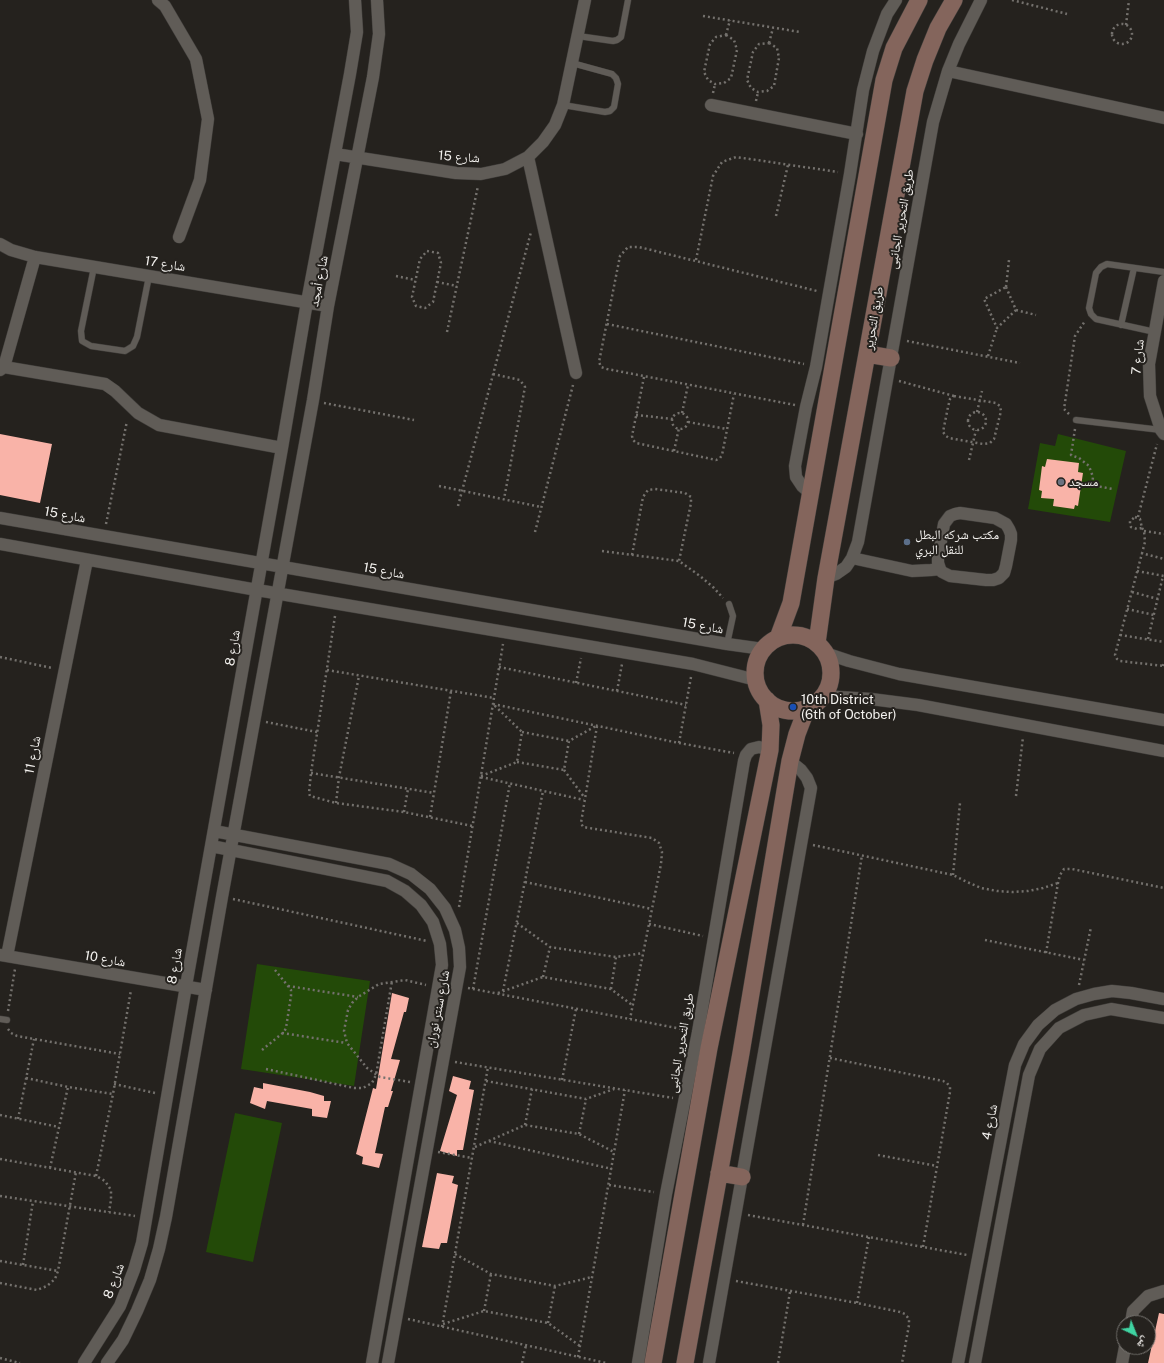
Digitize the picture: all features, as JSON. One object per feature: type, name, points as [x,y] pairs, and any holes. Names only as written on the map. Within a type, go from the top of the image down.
[{"type":"street","points":[[158,0],[165,6],[196,59],[208,119],[200,180],[179,237]]},
{"type":"street","name":"شارع أمجد","points":[[262,563],[307,302],[357,32],[355,0]]},
{"type":"street","name":"شارع أمجد","points":[[283,567],[328,306],[373,76],[379,34],[377,0]]},
{"type":"street","name":"شارع 15","points":[[335,154],[456,173],[481,174],[506,169],[528,157],[543,142],[551,131],[563,105],[585,0]]},
{"type":"street","points":[[810,493],[802,486],[796,477],[795,466],[806,407],[816,367],[857,134],[863,90],[872,52],[887,14],[896,0]]},
{"type":"street","points":[[778,638],[791,603],[884,80],[894,48],[919,0]]},
{"type":"street","name":"طريق التحرير","points":[[821,648],[826,578],[915,91],[925,60],[938,28],[954,0]]},
{"type":"street","name":"طريق التحرير الجانبى","points":[[826,578],[836,574],[846,567],[852,558],[858,542],[933,122],[948,71],[959,44],[981,0]]},
{"type":"street","points":[[948,71],[1164,118]]},
{"type":"street","points":[[711,105],[857,134]]},
{"type":"street","points":[[528,157],[576,373]]},
{"type":"street","name":"شارع 17","points":[[0,244],[11,250],[35,257],[328,306]]},
{"type":"street","points":[[35,257],[2,368],[105,384],[115,390],[130,407],[147,419],[159,425],[282,448]]},
{"type":"street","name":"شارع 7","points":[[1162,432],[1150,396],[1149,364],[1164,281]]},
{"type":"street","points":[[867,354],[891,358]]},
{"type":"street","points":[[960,514],[995,518],[1006,524],[1011,534],[1011,540],[1004,573],[999,578],[986,580],[950,576],[942,572],[940,568],[938,558],[944,524],[950,516],[960,514]]},
{"type":"street","name":"شارع 15","points":[[0,518],[763,650]]},
{"type":"street","points":[[0,544],[257,590],[693,664],[756,680]]},
{"type":"street","points":[[852,558],[912,571],[940,568]]},
{"type":"street","name":"شارع 11","points":[[8,956],[87,560]]},
{"type":"street","name":"شارع 8","points":[[84,1363],[120,1306],[142,1243],[186,986],[262,563]]},
{"type":"street","points":[[107,1363],[123,1340],[138,1311],[150,1280],[159,1249],[283,567]]},
{"type":"street","points":[[821,648],[828,659],[831,674],[830,682],[823,696],[813,705],[806,708],[789,711],[773,705],[767,700],[760,691],[756,680],[756,664],[763,650],[772,641],[778,638],[798,635],[811,640],[821,648],[855,663],[899,674],[1164,720]]},
{"type":"street","points":[[823,696],[863,698],[918,705],[1164,751]]},
{"type":"street","points":[[653,1363],[699,1064],[770,750],[771,725],[767,700]]},
{"type":"street","points":[[685,1363],[741,1053],[790,761],[806,708]]},
{"type":"street","points":[[746,755],[752,749],[759,747],[770,750]]},
{"type":"street","name":"طريق التحرير الجانبى","points":[[638,1363],[666,1194],[684,1100],[699,1064],[698,1032],[713,938],[746,755]]},
{"type":"street","points":[[709,1363],[811,788],[807,778],[801,770],[790,761]]},
{"type":"street","name":"شارع سنتر نوران","points":[[214,831],[389,864],[411,874],[430,889],[445,908],[455,930],[460,961],[457,986],[442,1060],[388,1363]]},
{"type":"street","name":"شارع سنتر نوران","points":[[211,846],[387,882],[406,891],[421,905],[433,922],[440,944],[442,965],[372,1363]]},
{"type":"street","name":"شارع 10","points":[[8,956],[206,990]]},
{"type":"street","name":"شارع 4","points":[[958,1363],[1015,1065],[1024,1044],[1038,1025],[1055,1010],[1076,999],[1112,991],[1164,999]]},
{"type":"street","points":[[974,1363],[1029,1075],[1040,1049],[1059,1028],[1084,1015],[1111,1009],[1164,1018]]},
{"type":"street","points":[[719,1173],[742,1177]]},
{"type":"street","points":[[1132,1315],[1133,1312],[1148,1296],[1164,1291]]},
{"type":"lane","points":[[578,36],[613,41],[617,40],[621,37],[628,0]]},
{"type":"lane","points":[[563,105],[605,112],[610,111],[614,107],[618,84],[616,78],[612,74],[572,63]]},
{"type":"lane","points":[[1155,332],[1096,319],[1091,314],[1089,308],[1096,272],[1107,264],[1164,272]]},
{"type":"lane","points":[[94,267],[81,331],[82,341],[91,346],[124,351],[133,346],[137,337],[149,276]]},
{"type":"lane","points":[[1122,325],[1134,268]]},
{"type":"lane","points":[[1076,420],[1162,432]]},
{"type":"lane","points":[[727,644],[733,616],[729,604]]},
{"type":"lane","points":[[0,1019],[7,1020]]},
{"type":"path","points":[[1012,0],[1067,14]]},
{"type":"path","points":[[1126,25],[1129,0]]},
{"type":"path","points":[[703,16],[800,32]]},
{"type":"path","points":[[726,35],[730,20]]},
{"type":"path","points":[[1126,25],[1130,28],[1132,36],[1127,43],[1118,43],[1113,37],[1112,33],[1118,26],[1126,25]]},
{"type":"path","points":[[769,43],[773,28]]},
{"type":"path","points":[[726,35],[734,40],[736,50],[730,78],[724,83],[715,84],[708,80],[704,72],[710,44],[716,37],[726,35]]},
{"type":"path","points":[[769,43],[777,48],[779,58],[774,86],[767,91],[758,92],[751,88],[747,80],[753,52],[759,44],[769,43]]},
{"type":"path","points":[[696,260],[713,176],[722,162],[736,156],[850,174]]},
{"type":"path","points":[[776,216],[788,165]]},
{"type":"path","points":[[447,332],[481,174]]},
{"type":"path","points":[[458,506],[533,225]]},
{"type":"path","points":[[806,407],[601,367],[599,362],[620,256],[628,247],[639,247],[829,294]]},
{"type":"path","points":[[427,251],[438,253],[441,263],[437,282],[433,302],[425,308],[416,306],[412,297],[415,280],[420,259],[427,251]]},
{"type":"path","points":[[1009,260],[1006,287],[1016,310]]},
{"type":"path","points":[[396,276],[415,280]]},
{"type":"path","points":[[437,282],[457,286]]},
{"type":"path","points":[[997,328],[984,299],[1006,287]]},
{"type":"path","points":[[988,356],[997,328],[1016,310]]},
{"type":"path","points":[[1016,310],[1036,315]]},
{"type":"path","points":[[1091,314],[1082,324],[1075,336],[1064,408],[1076,420],[1071,455],[1079,458],[1090,466],[1093,477],[1092,485]]},
{"type":"path","points":[[607,324],[816,367]]},
{"type":"path","points":[[894,338],[1020,363]]},
{"type":"path","points":[[535,532],[576,373]]},
{"type":"path","points":[[493,374],[520,380],[525,387],[504,499]]},
{"type":"path","points":[[644,376],[632,436],[636,443],[716,460],[722,455],[734,394]]},
{"type":"path","points":[[887,378],[954,396],[996,403],[1000,406],[1001,412],[994,439],[990,443],[983,444],[949,438],[946,436],[943,432],[950,399],[954,396]]},
{"type":"path","points":[[682,413],[688,385]]},
{"type":"path","points":[[977,412],[984,416],[985,424],[980,430],[970,427],[968,419],[977,412],[982,391]]},
{"type":"path","points":[[313,400],[414,420]]},
{"type":"path","points":[[104,536],[130,407]]},
{"type":"path","points":[[673,419],[674,416],[682,413]]},
{"type":"path","points":[[673,419],[675,427],[683,428],[686,426],[688,418],[682,413]]},
{"type":"path","points":[[636,415],[673,419]]},
{"type":"path","points":[[688,422],[727,429]]},
{"type":"path","points":[[674,451],[679,428]]},
{"type":"path","points":[[969,460],[976,430]]},
{"type":"path","points":[[1138,517],[1162,432]]},
{"type":"path","points":[[1085,484],[1113,489]]},
{"type":"path","points":[[439,486],[541,507]]},
{"type":"path","points":[[632,555],[643,497],[648,490],[655,489],[685,494],[691,497],[692,503],[679,561]]},
{"type":"path","points":[[1138,517],[1132,518],[1130,524],[1134,529],[1142,528]]},
{"type":"path","points":[[1138,517],[1142,522],[1145,542],[1115,655],[1120,661],[1164,666],[1164,661]]},
{"type":"path","points":[[1144,531],[1164,534]]},
{"type":"path","points":[[602,550],[679,561],[714,588],[729,604]]},
{"type":"path","points":[[1142,553],[1164,559]]},
{"type":"path","points":[[1137,571],[1163,576],[1148,639]]},
{"type":"path","points":[[1132,592],[1158,598]]},
{"type":"path","points":[[338,603],[311,773],[310,796],[336,803],[404,812],[472,826]]},
{"type":"path","points":[[1127,609],[1154,615]]},
{"type":"path","points":[[455,930],[505,632]]},
{"type":"path","points":[[1120,635],[1164,642]]},
{"type":"path","points":[[576,683],[583,645]]},
{"type":"path","points":[[617,691],[624,652]]},
{"type":"path","points":[[0,657],[65,670]]},
{"type":"path","points":[[679,743],[693,664]]},
{"type":"path","points":[[499,667],[686,705]]},
{"type":"path","points":[[327,670],[494,698]]},
{"type":"path","points":[[336,803],[339,777],[360,676]]},
{"type":"path","points":[[430,817],[451,691]]},
{"type":"path","points":[[493,704],[679,743],[746,755]]},
{"type":"path","points":[[493,704],[522,732],[569,741],[597,726]]},
{"type":"path","points":[[255,720],[317,732]]},
{"type":"path","points":[[1016,796],[1025,725]]},
{"type":"path","points":[[597,726],[581,823],[584,827],[652,838],[659,843],[662,852],[661,864],[630,1019]]},
{"type":"path","points":[[517,762],[522,732]]},
{"type":"path","points":[[564,770],[569,741]]},
{"type":"path","points":[[481,776],[517,762],[564,770],[584,798]]},
{"type":"path","points":[[311,773],[434,793]]},
{"type":"path","points":[[481,776],[542,791],[584,798]]},
{"type":"path","points":[[473,988],[510,783]]},
{"type":"path","points":[[404,812],[408,789]]},
{"type":"path","points":[[504,991],[542,791]]},
{"type":"path","points":[[953,875],[960,803]]},
{"type":"path","points":[[801,842],[953,875],[981,888],[997,891],[1028,891],[1058,883]]},
{"type":"path","points":[[803,1225],[862,855]]},
{"type":"path","points":[[1046,953],[1058,883],[1060,875],[1064,869],[1072,869],[1164,888]]},
{"type":"path","points":[[525,882],[652,908]]},
{"type":"path","points":[[222,897],[440,944]]},
{"type":"path","points":[[517,923],[550,947],[616,957],[643,953]]},
{"type":"path","points":[[649,924],[713,938]]},
{"type":"path","points":[[1076,999],[1091,927]]},
{"type":"path","points":[[985,940],[1084,960]]},
{"type":"path","points":[[543,977],[550,947]]},
{"type":"path","points":[[8,956],[7,1028],[11,1033],[17,1036],[120,1054]]},
{"type":"path","points":[[611,989],[616,957]]},
{"type":"path","points":[[262,1050],[286,1028],[291,996],[290,990],[275,970]]},
{"type":"path","points":[[498,993],[543,977],[611,989],[632,1006]]},
{"type":"path","points":[[96,1176],[113,1094],[133,978]]},
{"type":"path","points":[[422,1083],[380,1077],[376,1075],[367,1068],[347,1043],[344,1031],[348,1010],[352,1002],[379,984],[405,980],[438,988]]},
{"type":"path","points":[[266,1069],[354,1088],[364,1088],[372,1083],[376,1075],[392,981]]},
{"type":"path","points":[[288,986],[358,997]]},
{"type":"path","points":[[457,986],[698,1032]]},
{"type":"path","points":[[562,1080],[576,1008]]},
{"type":"path","points":[[282,1033],[347,1043]]},
{"type":"path","points":[[18,1119],[34,1039]]},
{"type":"path","points":[[830,1058],[943,1081],[950,1087],[923,1247]]},
{"type":"path","points":[[442,1060],[684,1100]]},
{"type":"path","points":[[443,1325],[488,1067]]},
{"type":"path","points":[[26,1078],[113,1094]]},
{"type":"path","points":[[486,1081],[586,1099],[614,1088]]},
{"type":"path","points":[[114,1084],[167,1095]]},
{"type":"path","points":[[50,1168],[68,1086]]},
{"type":"path","points":[[525,1125],[532,1089]]},
{"type":"path","points":[[578,1357],[625,1090]]},
{"type":"path","points":[[579,1134],[586,1099]]},
{"type":"path","points":[[0,1115],[59,1127]]},
{"type":"path","points":[[474,1147],[525,1125],[579,1134],[614,1152]]},
{"type":"path","points":[[489,1141],[612,1169]]},
{"type":"path","points":[[426,1150],[472,1158]]},
{"type":"path","points":[[878,1155],[937,1166]]},
{"type":"path","points":[[0,1159],[96,1176],[105,1181],[111,1190],[109,1212]]},
{"type":"path","points":[[0,1284],[37,1290],[47,1286],[55,1279],[58,1271],[76,1172]]},
{"type":"path","points":[[609,1185],[666,1194]]},
{"type":"path","points":[[0,1196],[146,1217]]},
{"type":"path","points":[[23,1265],[33,1201]]},
{"type":"path","points":[[735,1213],[978,1256]]},
{"type":"path","points":[[857,1303],[869,1237]]},
{"type":"path","points":[[455,1254],[490,1274],[555,1286],[592,1277]]},
{"type":"path","points":[[0,1261],[58,1271]]},
{"type":"path","points":[[484,1311],[490,1274]]},
{"type":"path","points":[[724,1279],[857,1303],[906,1314],[909,1324],[902,1363]]},
{"type":"path","points":[[548,1323],[555,1286]]},
{"type":"path","points":[[778,1363],[790,1292]]},
{"type":"path","points":[[443,1325],[484,1311],[548,1323],[580,1346]]},
{"type":"path","points":[[396,1316],[443,1325],[606,1363]]},
{"type":"path","points":[[522,1363],[526,1345]]},
{"type":"path","points":[[0,1358],[20,1363]]},
{"type":"green space","points":[[1058,434],[1126,451],[1110,522],[1028,509],[1040,443],[1055,446]]},
{"type":"green space","points":[[257,964],[370,981],[354,1086],[241,1069]]},
{"type":"green space","points":[[235,1113],[282,1123],[253,1262],[206,1252]]},
{"type":"building","points":[[0,434],[52,444],[40,503],[0,495]]},
{"type":"building","name":"مسجد","points":[[1047,459],[1079,463],[1078,472],[1083,473],[1078,506],[1075,505],[1074,509],[1053,506],[1054,499],[1041,498],[1042,491],[1039,490],[1042,466],[1045,467]]},
{"type":"building","points":[[392,993],[409,998],[391,1059],[400,1060],[388,1107],[385,1107],[375,1153],[383,1154],[379,1168],[362,1164],[363,1157],[356,1154],[373,1088],[376,1089]]},
{"type":"building","points":[[453,1076],[471,1081],[469,1089],[474,1090],[463,1150],[457,1150],[457,1156],[440,1151],[457,1095],[449,1091]]},
{"type":"building","points":[[263,1083],[324,1096],[324,1101],[331,1101],[327,1118],[312,1116],[312,1109],[267,1101],[265,1109],[250,1103],[254,1087],[263,1089]]},
{"type":"building","points":[[437,1173],[454,1176],[452,1183],[458,1185],[447,1243],[441,1243],[439,1249],[422,1247]]},
{"type":"building","points":[[1159,1313],[1164,1314],[1164,1363],[1148,1363],[1150,1355],[1156,1355],[1156,1327]]},
{"type":"place","name":"مسجد","points":[[1061,482]]},
{"type":"place","name":"مكتب شركه البطل للنقل البري","points":[[907,542]]},
{"type":"place","name":"10th District (6th of October)","points":[[793,707]]}]
